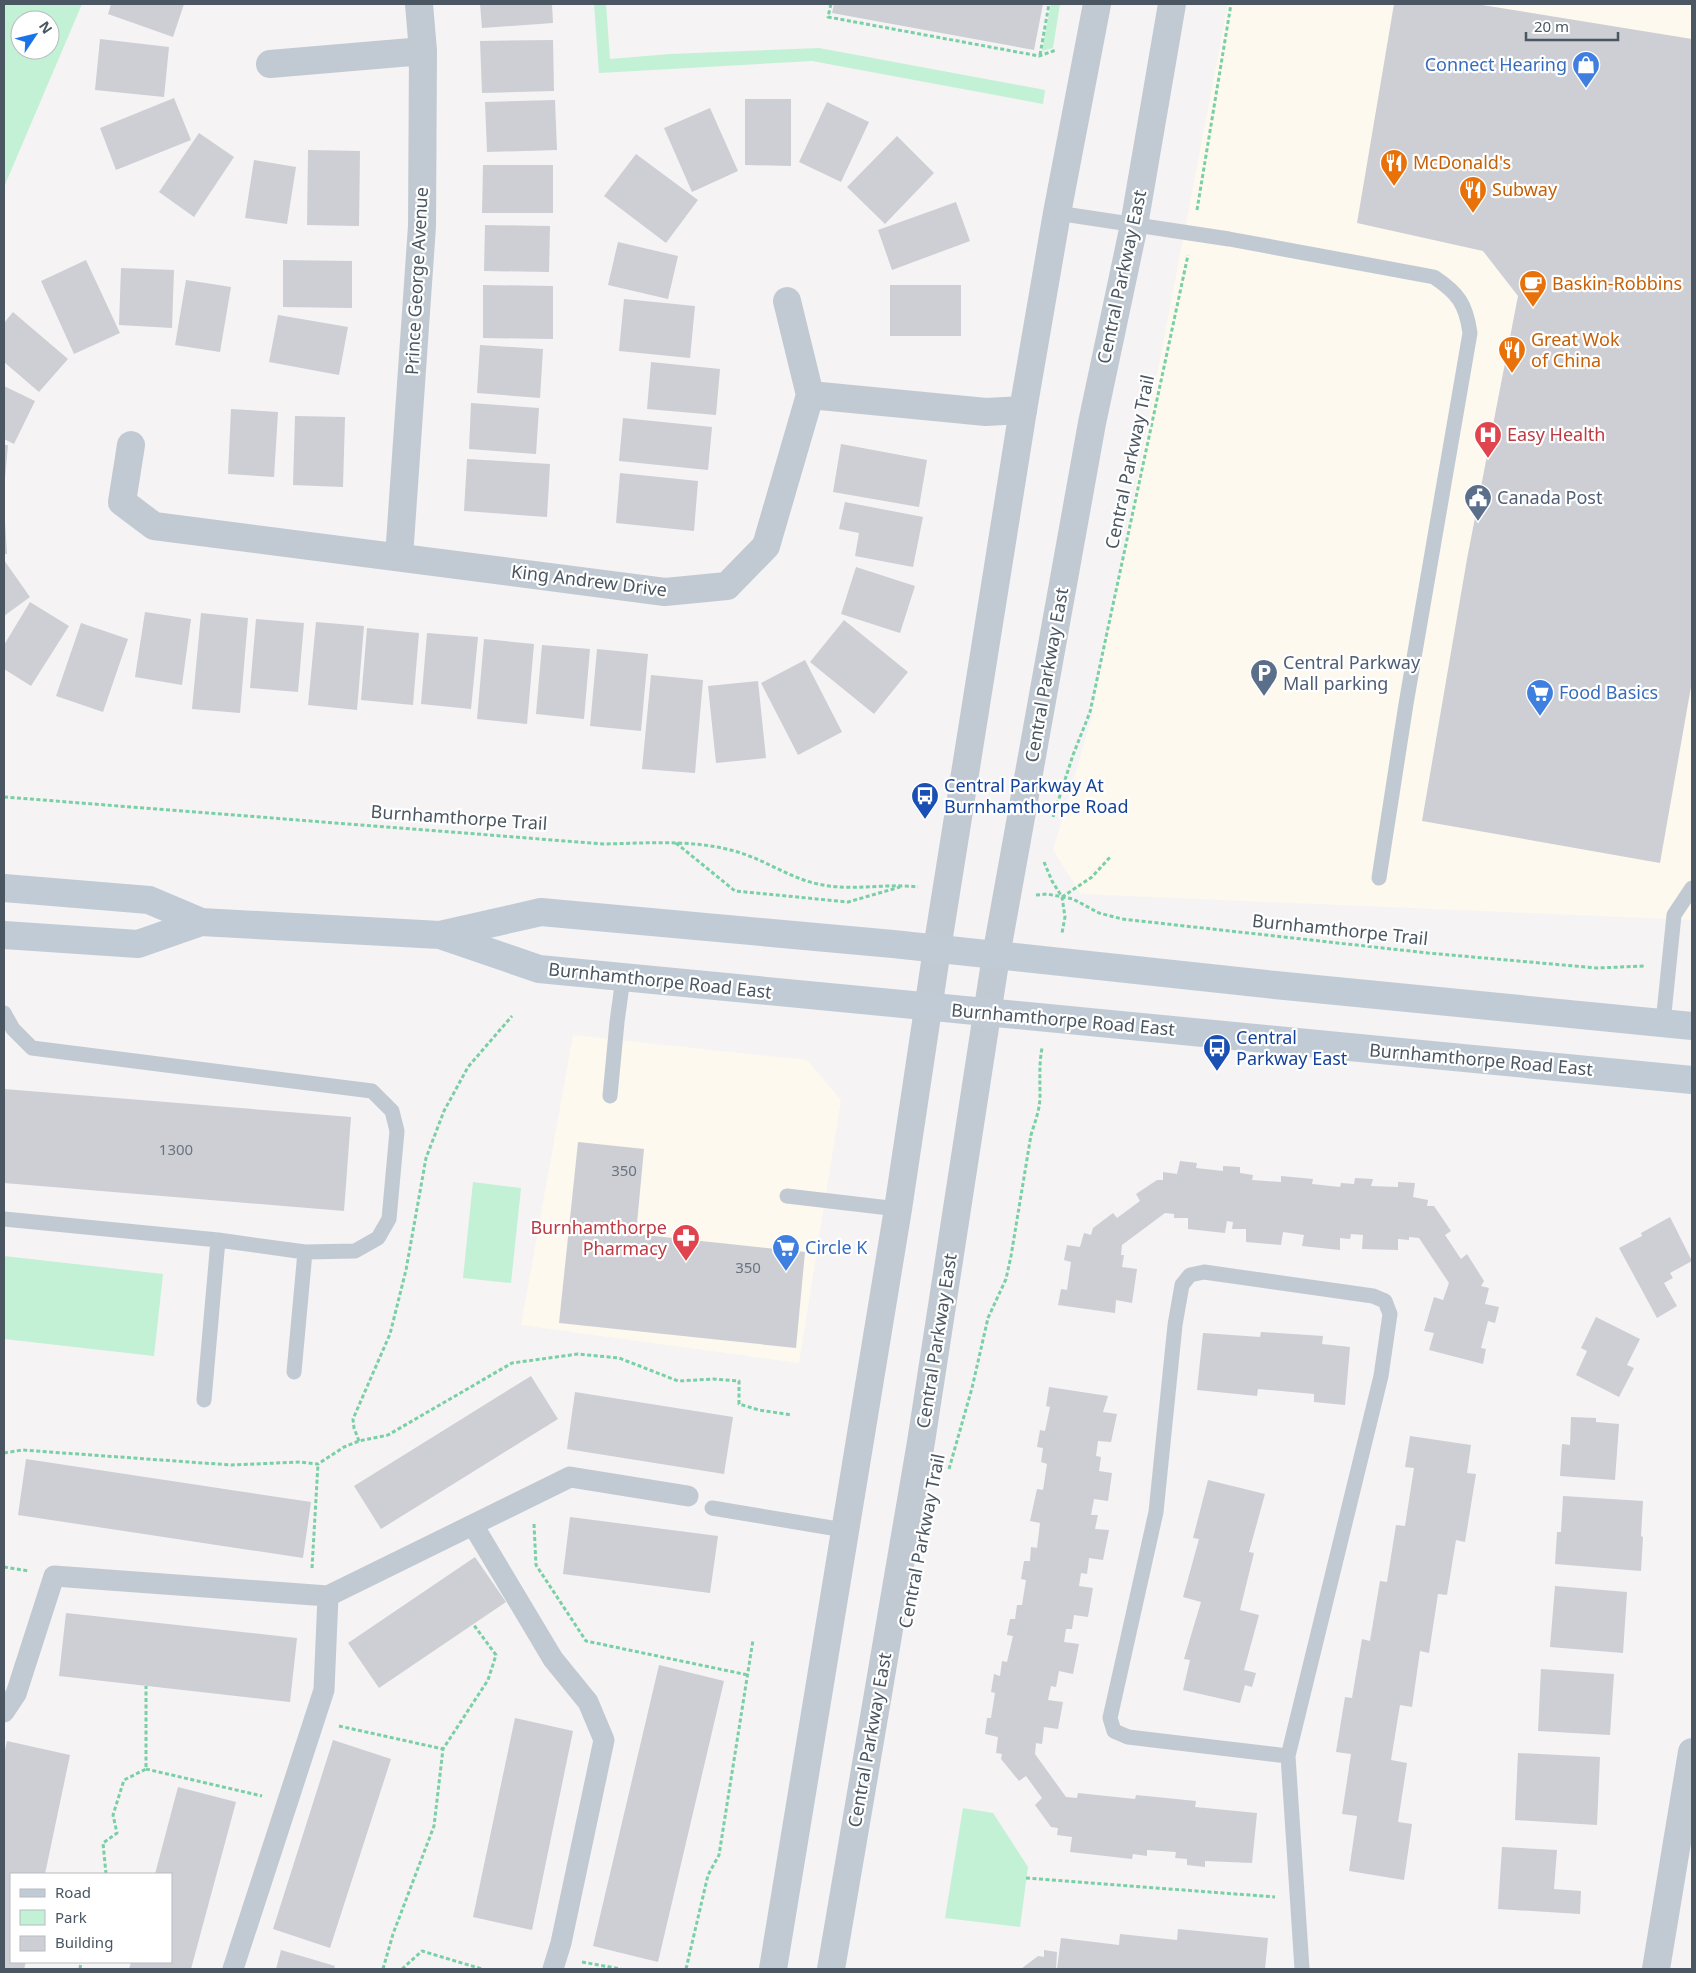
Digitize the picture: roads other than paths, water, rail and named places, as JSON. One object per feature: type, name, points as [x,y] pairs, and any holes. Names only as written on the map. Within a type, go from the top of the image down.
[{"type":"main road","name":"Burnhamthorpe Road East","points":[[4,888],[149,900],[201,922],[440,935],[539,969],[1692,1080]]},
{"type":"main road","name":"Burnhamthorpe Road East","points":[[440,935],[541,912],[938,949],[1692,1026]]},
{"type":"main road","name":"Burnhamthorpe Road East","points":[[4,935],[138,944],[201,922]]},
{"type":"street","name":"Prince George Avenue","points":[[399,557],[422,226],[423,51],[419,4]]},
{"type":"street","points":[[773,1969],[898,1209],[1023,410],[1057,213],[1097,4]]},
{"type":"street","name":"Central Parkway East","points":[[831,1969],[921,1442],[996,956],[1092,423],[1134,225],[1172,4]]},
{"type":"street","points":[[270,64],[423,51]]},
{"type":"street","points":[[787,301],[810,395],[986,412],[1023,410]]},
{"type":"street","name":"King Andrew Drive","points":[[132,445],[122,502],[154,526],[665,592],[727,586],[766,546],[810,395]]},
{"type":"street","points":[[4,1712],[16,1694],[54,1576],[328,1596],[570,1478],[688,1496]]},
{"type":"street","points":[[473,1525],[553,1659],[588,1702],[604,1740],[555,1963]]},
{"type":"street","points":[[233,1969],[324,1690],[328,1596]]},
{"type":"street","points":[[1656,1969],[1692,1752]]},
{"type":"lane","points":[[1057,213],[1193,233],[1434,277],[1453,290],[1467,314],[1470,333],[1406,704],[1379,878]]},
{"type":"lane","points":[[1663,1023],[1674,915],[1692,888]]},
{"type":"lane","points":[[610,1096],[617,1022],[624,978]]},
{"type":"lane","points":[[4,1013],[13,1029],[32,1048],[372,1091],[392,1111],[397,1131],[389,1219],[378,1238],[356,1251],[305,1252],[218,1240],[4,1219]]},
{"type":"lane","points":[[787,1196],[898,1209]]},
{"type":"lane","points":[[204,1400],[218,1240]]},
{"type":"lane","points":[[294,1372],[305,1252]]},
{"type":"lane","points":[[1288,1756],[1128,1737],[1114,1731],[1110,1718],[1156,1512],[1175,1325],[1182,1285],[1190,1275],[1204,1272],[1373,1296],[1385,1301],[1390,1314],[1382,1376],[1288,1756],[1302,1969]]},
{"type":"lane","points":[[712,1508],[844,1530]]},
{"type":"place","name":"Connect Hearing","points":[[1586,89]]},
{"type":"place","name":"McDonald's","points":[[1394,187]]},
{"type":"place","name":"Subway","points":[[1473,214]]},
{"type":"place","name":"Baskin-Robbins","points":[[1533,308]]},
{"type":"place","name":"Great Wok of China","points":[[1512,374]]},
{"type":"place","name":"Easy Health","points":[[1488,459]]},
{"type":"place","name":"Canada Post","points":[[1478,522]]},
{"type":"place","name":"Central Parkway Mall parking","points":[[1264,697]]},
{"type":"place","name":"Food Basics","points":[[1540,717]]},
{"type":"place","name":"Central Parkway At Burnhamthorpe Road","points":[[925,820]]},
{"type":"place","name":"Central Parkway East","points":[[1217,1072]]},
{"type":"place","name":"Burnhamthorpe Pharmacy","points":[[686,1262]]},
{"type":"place","name":"Circle K","points":[[786,1272]]}]
